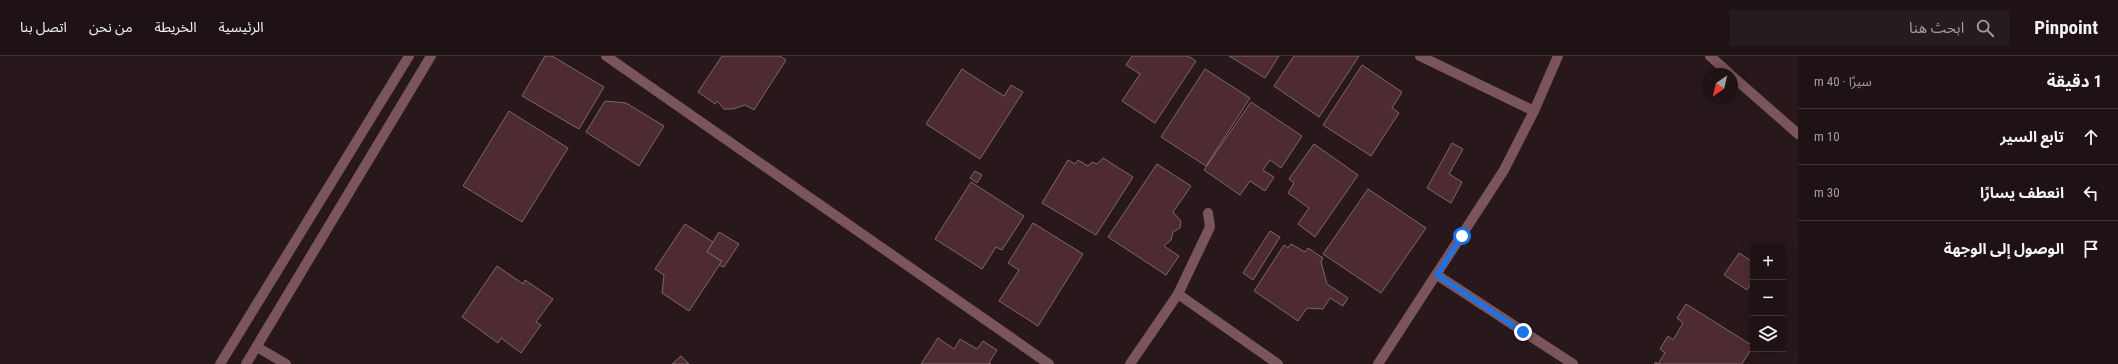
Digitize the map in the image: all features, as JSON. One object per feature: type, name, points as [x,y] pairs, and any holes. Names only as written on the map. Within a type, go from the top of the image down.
[{"type":"street","points":[[220,364],[409,56]]},
{"type":"street","points":[[246,364],[431,56]]},
{"type":"street","points":[[606,56],[1049,364]]},
{"type":"street","points":[[1420,56],[1534,111]]},
{"type":"street","points":[[1378,364],[1504,170],[1534,111],[1558,56]]},
{"type":"street","points":[[1710,56],[1723,68]]},
{"type":"street","points":[[1738,81],[1798,134]]},
{"type":"street","points":[[1130,364],[1178,294],[1210,227],[1208,213]]},
{"type":"street","points":[[1437,275],[1573,364]]},
{"type":"street","points":[[1178,294],[1278,364]]},
{"type":"street","points":[[257,347],[286,364]]},
{"type":"building","points":[[545,56],[552,56],[604,87],[579,129],[522,96]]},
{"type":"building","points":[[722,56],[780,56],[786,60],[754,110],[745,105],[733,109],[724,109],[717,101],[715,104],[698,92]]},
{"type":"building","points":[[1132,56],[1188,56],[1196,61],[1155,123],[1122,101],[1140,74],[1126,65]]},
{"type":"building","points":[[1229,56],[1279,56],[1265,78]]},
{"type":"building","points":[[1294,56],[1359,56],[1319,117],[1274,86]]},
{"type":"building","points":[[1362,65],[1402,92],[1392,108],[1399,113],[1371,156],[1323,125]]},
{"type":"building","points":[[962,69],[1004,96],[1011,85],[1023,92],[980,159],[926,124]]},
{"type":"building","points":[[1205,69],[1250,98],[1206,166],[1161,137]]},
{"type":"building","points":[[605,101],[626,103],[664,126],[639,166],[586,132]]},
{"type":"building","points":[[1251,102],[1302,136],[1281,168],[1270,160],[1263,170],[1274,177],[1265,191],[1250,181],[1240,195],[1204,170]]},
{"type":"building","points":[[509,111],[568,148],[522,222],[463,186]]},
{"type":"building","points":[[1452,143],[1463,149],[1449,174],[1462,182],[1451,203],[1427,188]]},
{"type":"building","points":[[1314,144],[1358,175],[1315,237],[1298,224],[1309,208],[1288,193],[1294,183],[1289,179]]},
{"type":"building","points":[[1103,158],[1133,177],[1096,235],[1042,203],[1068,160],[1075,164],[1078,160],[1088,166],[1092,162],[1097,164]]},
{"type":"building","points":[[1157,164],[1191,186],[1173,212],[1181,221],[1180,228],[1173,232],[1171,240],[1164,246],[1179,256],[1166,275],[1108,237]]},
{"type":"building","points":[[975,171],[982,175],[977,183],[970,178]]},
{"type":"building","points":[[971,182],[1024,216],[1002,250],[996,247],[982,269],[935,239]]},
{"type":"building","points":[[1368,189],[1426,228],[1381,293],[1323,254]]},
{"type":"building","points":[[1033,223],[1083,254],[1038,326],[999,301],[1019,270],[1008,263]]},
{"type":"building","points":[[685,224],[713,242],[707,252],[722,261],[689,311],[662,293],[664,275],[655,269]]},
{"type":"building","points":[[1270,231],[1280,237],[1253,280],[1243,273]]},
{"type":"building","points":[[719,232],[739,244],[724,267],[719,265],[722,261],[707,252]]},
{"type":"building","points":[[1291,244],[1305,252],[1308,248],[1323,258],[1321,262],[1327,284],[1348,298],[1343,306],[1330,298],[1323,309],[1307,308],[1298,321],[1254,291],[1284,245],[1288,248]]},
{"type":"building","points":[[1739,253],[1750,260],[1750,285],[1747,290],[1724,275]]},
{"type":"building","points":[[497,266],[523,284],[525,280],[553,299],[536,322],[541,325],[521,353],[501,338],[498,343],[462,317]]},
{"type":"building","points":[[1686,304],[1750,344],[1750,351],[1742,364],[1658,364],[1665,353],[1660,349],[1668,336],[1673,340],[1683,323],[1677,318]]},
{"type":"building","points":[[938,338],[954,349],[960,339],[977,349],[983,341],[997,350],[989,363],[991,364],[921,364]]},
{"type":"building","points":[[681,356],[689,364],[672,364]]},
{"type":"route","points":[[1462,236],[1437,275],[1523,332]]}]
